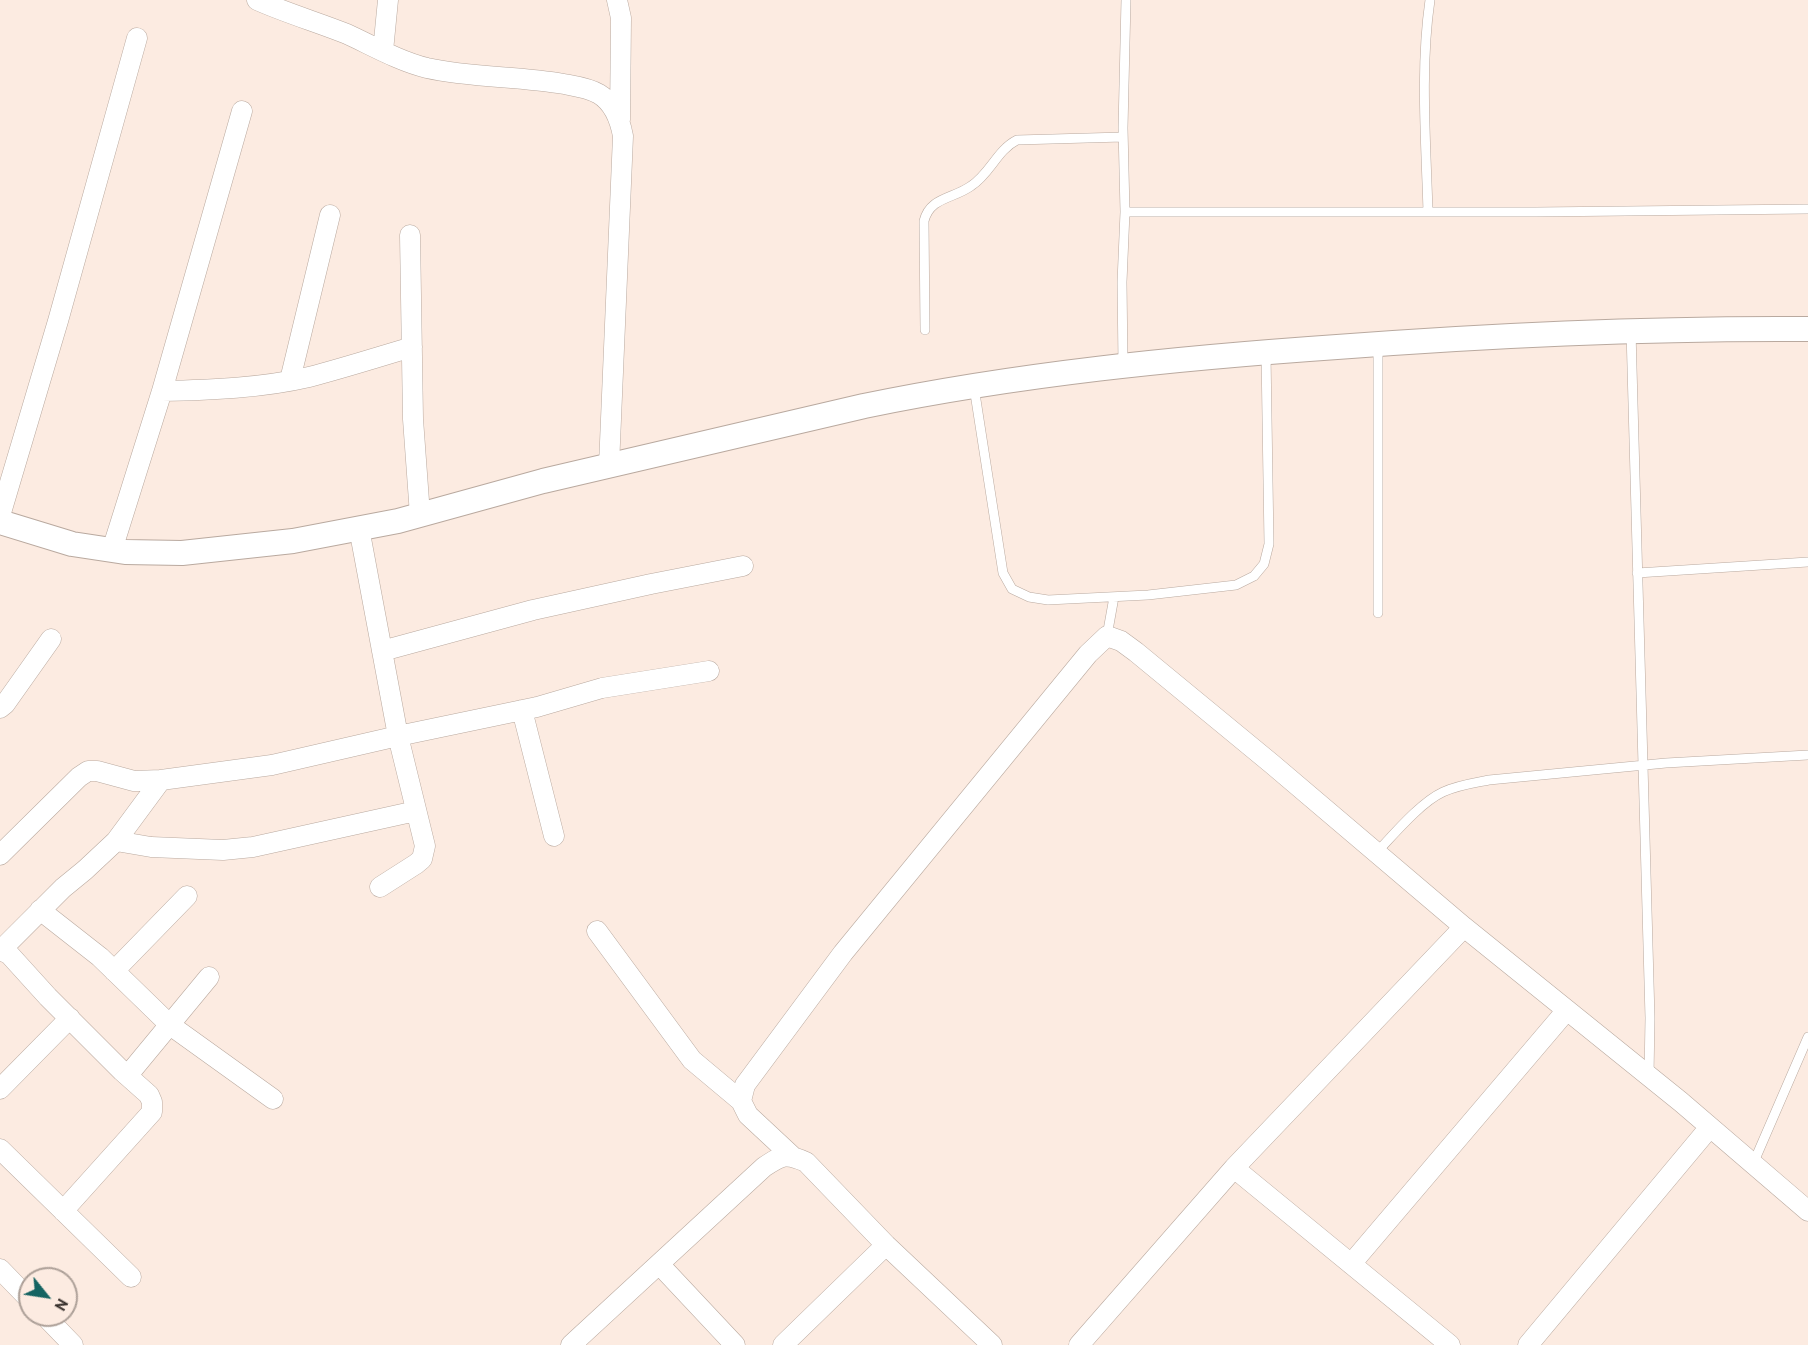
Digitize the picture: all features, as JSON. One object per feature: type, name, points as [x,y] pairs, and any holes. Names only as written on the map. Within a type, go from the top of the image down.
[{"type":"street","points":[[256,0],[426,68],[488,77],[543,81],[599,93],[612,105],[620,121]]},
{"type":"street","points":[[383,51],[388,0]]},
{"type":"street","points":[[609,466],[623,136],[620,121],[621,18],[617,0]]},
{"type":"street","points":[[0,516],[58,321],[137,38]]},
{"type":"street","points":[[112,550],[162,391],[242,111]]},
{"type":"street","points":[[290,380],[330,215]]},
{"type":"street","points":[[410,236],[413,419],[420,515]]},
{"type":"street","points":[[0,522],[72,544],[125,552],[182,553],[294,541],[420,515],[543,481],[914,396],[1123,366],[1266,352],[1443,339],[1701,329],[1808,329]]},
{"type":"street","points":[[162,391],[213,390],[308,377],[412,347]]},
{"type":"street","points":[[359,528],[398,736],[424,846],[422,859],[380,887]]},
{"type":"street","points":[[382,651],[533,610],[743,566]]},
{"type":"street","points":[[741,1101],[745,1085],[843,953],[1088,654],[1107,636],[1122,641],[1136,651],[1464,927],[1649,1076],[1808,1211]]},
{"type":"street","points":[[0,708],[51,639]]},
{"type":"street","points":[[0,855],[79,777],[88,771],[97,771],[134,781],[160,780],[272,765],[522,710],[602,688],[709,671]]},
{"type":"street","points":[[522,710],[554,836]]},
{"type":"street","points":[[63,1211],[152,1112],[152,1102],[149,1095],[69,1018],[9,954],[0,950],[116,841],[160,780]]},
{"type":"street","points":[[116,841],[151,847],[223,850],[253,847],[284,842],[416,811]]},
{"type":"street","points":[[114,971],[187,896]]},
{"type":"street","points":[[40,910],[100,957],[170,1025],[273,1099]]},
{"type":"street","points":[[1079,1345],[1234,1168],[1464,927]]},
{"type":"street","points":[[597,931],[692,1060],[741,1101],[748,1115],[792,1156],[806,1162],[886,1245],[992,1345]]},
{"type":"street","points":[[128,1075],[209,976]]},
{"type":"street","points":[[1352,1264],[1567,1010]]},
{"type":"street","points":[[0,1089],[69,1018]]},
{"type":"street","points":[[1528,1345],[1710,1127]]},
{"type":"street","points":[[0,1149],[131,1277]]},
{"type":"street","points":[[571,1345],[764,1167],[777,1159],[792,1156]]},
{"type":"street","points":[[1234,1168],[1450,1345]]},
{"type":"street","points":[[783,1345],[886,1245]]},
{"type":"street","points":[[659,1264],[735,1345]]},
{"type":"street","points":[[0,1269],[18,1288]]},
{"type":"street","points":[[56,1327],[73,1345]]},
{"type":"lane","points":[[1123,366],[1122,282],[1125,212],[1123,137],[1126,0]]},
{"type":"lane","points":[[1428,212],[1426,71],[1430,0]]},
{"type":"lane","points":[[925,330],[924,221],[930,207],[970,188],[989,170],[1003,149],[1017,140],[1123,137]]},
{"type":"lane","points":[[1125,212],[1808,209]]},
{"type":"lane","points":[[1631,331],[1650,1018],[1649,1076]]},
{"type":"lane","points":[[1378,344],[1378,613]]},
{"type":"lane","points":[[974,387],[1003,573],[1012,589],[1029,597],[1047,600],[1148,595],[1236,585],[1254,576],[1264,564],[1269,544],[1266,352]]},
{"type":"lane","points":[[1637,573],[1808,562]]},
{"type":"lane","points":[[1107,636],[1114,597]]},
{"type":"lane","points":[[1377,852],[1429,801],[1442,792],[1464,784],[1642,765],[1808,755]]},
{"type":"lane","points":[[1754,1164],[1808,1037]]}]
